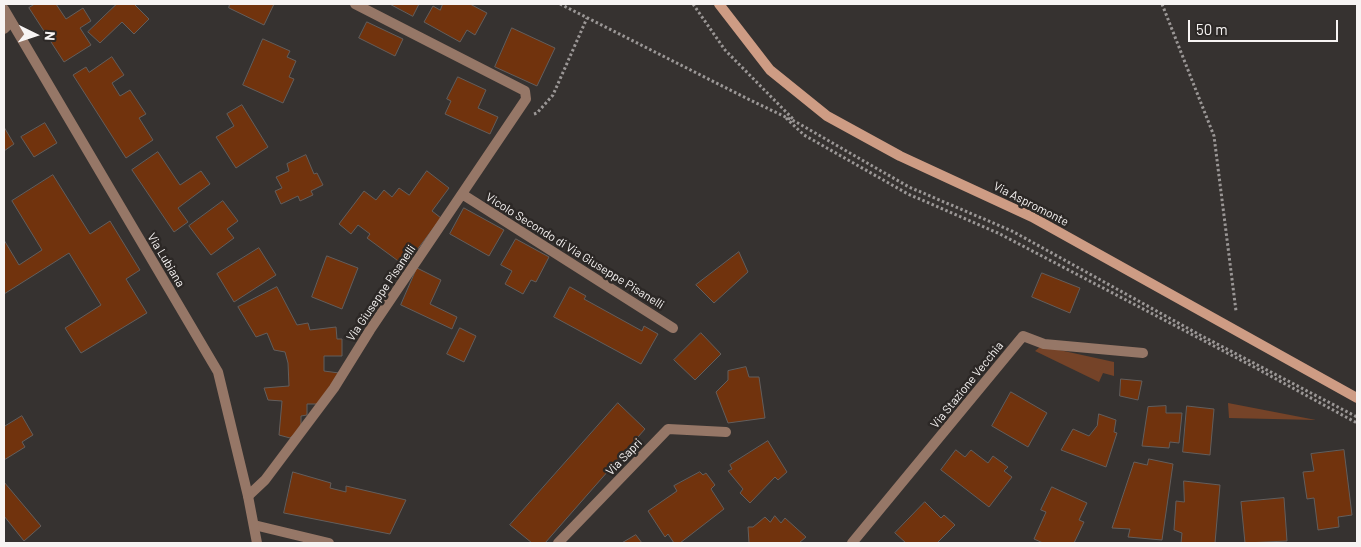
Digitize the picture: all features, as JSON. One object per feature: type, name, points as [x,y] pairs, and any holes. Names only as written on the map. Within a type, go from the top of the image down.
[{"type":"main road","name":"Via Aspromonte","points":[[719,4],[770,70],[827,116],[900,156],[1032,216],[1357,398]]},
{"type":"street","name":"Via Giuseppe Pisanelli","points":[[248,496],[264,480],[334,388],[370,330],[526,99],[525,91],[354,4]]},
{"type":"street","name":"Via Lubiana","points":[[4,9],[8,25],[24,45],[218,372],[248,496],[257,543]]},
{"type":"street","name":"Vicolo Secondo di Via Giuseppe Pisanelli","points":[[462,194],[673,328]]},
{"type":"street","name":"Via Stazione Vecchia","points":[[852,543],[1023,336],[1044,344],[1143,353]]},
{"type":"street","name":"Via Sapri","points":[[558,543],[668,430],[726,432]]},
{"type":"street","points":[[254,525],[329,543]]},
{"type":"path","points":[[560,4],[796,122],[909,187],[1012,231],[1200,335],[1357,418]]},
{"type":"path","points":[[693,4],[725,50],[796,122]]},
{"type":"path","points":[[1162,4],[1214,136],[1236,311]]},
{"type":"path","points":[[511,122],[537,113],[553,95],[587,18]]},
{"type":"path","points":[[783,116],[804,136],[908,194],[1006,238],[1254,367],[1357,423]]},
{"type":"shaded area","points":[[1041,346],[1114,362],[1114,376],[1103,373],[1099,382],[1035,351]]},
{"type":"shaded area","points":[[1228,403],[1316,420],[1229,418]]},
{"type":"building","points":[[35,4],[56,4],[66,19],[83,8],[91,21],[80,28],[91,45],[64,62],[29,8]]},
{"type":"building","points":[[117,4],[134,4],[149,19],[134,34],[122,22],[100,43],[88,32]]},
{"type":"building","points":[[230,4],[274,4],[264,25],[229,8]]},
{"type":"building","points":[[390,4],[419,4],[413,16]]},
{"type":"building","points":[[443,4],[470,4],[487,13],[475,35],[467,30],[460,42],[424,22],[433,6],[440,10]]},
{"type":"building","points":[[367,22],[403,39],[395,56],[359,38]]},
{"type":"building","points":[[512,28],[555,48],[537,86],[495,67]]},
{"type":"building","points":[[263,39],[290,51],[287,57],[296,61],[289,77],[294,79],[283,103],[243,85]]},
{"type":"building","points":[[112,57],[124,75],[112,83],[120,96],[130,90],[146,114],[139,118],[153,140],[126,158],[73,75],[86,67],[89,72]]},
{"type":"building","points":[[458,77],[486,90],[478,108],[498,117],[490,134],[445,114],[451,101],[447,99]]},
{"type":"building","points":[[242,105],[268,147],[236,168],[216,137],[234,126],[227,114]]},
{"type":"building","points":[[45,123],[57,143],[34,157],[21,137]]},
{"type":"building","points":[[4,127],[14,144],[4,151]]},
{"type":"building","points":[[158,152],[180,185],[201,171],[210,184],[178,208],[188,222],[174,232],[132,170]]},
{"type":"building","points":[[306,155],[314,174],[317,173],[323,185],[311,191],[313,195],[300,201],[298,196],[281,204],[275,191],[282,188],[276,177],[289,171],[287,164]]},
{"type":"building","points":[[427,171],[449,188],[432,211],[441,218],[405,266],[367,238],[370,234],[358,225],[351,234],[339,224],[364,191],[376,200],[384,190],[392,197],[399,188],[409,195]]},
{"type":"building","points":[[53,175],[90,234],[110,221],[140,270],[126,279],[147,313],[81,353],[65,328],[101,305],[69,253],[4,294],[4,240],[19,265],[42,250],[12,201]]},
{"type":"building","points":[[223,201],[238,221],[227,229],[234,238],[211,255],[189,226]]},
{"type":"building","points":[[464,208],[504,230],[489,256],[450,234]]},
{"type":"building","points":[[516,239],[549,257],[536,282],[531,280],[523,294],[505,284],[512,271],[501,265]]},
{"type":"building","points":[[259,248],[276,275],[234,302],[217,274]]},
{"type":"building","points":[[739,252],[748,272],[714,303],[696,285]]},
{"type":"building","points":[[327,256],[358,268],[342,309],[312,297]]},
{"type":"building","points":[[417,268],[441,280],[430,304],[457,317],[452,329],[401,305]]},
{"type":"building","points":[[1042,273],[1080,288],[1070,313],[1032,297]]},
{"type":"building","points":[[277,287],[297,325],[308,323],[310,330],[336,327],[337,339],[342,339],[342,356],[324,356],[324,371],[339,373],[320,404],[307,404],[307,415],[301,416],[301,428],[290,438],[279,435],[282,401],[268,400],[264,388],[289,386],[288,363],[285,352],[274,350],[267,333],[256,337],[238,307]]},
{"type":"building","points":[[570,287],[586,296],[584,299],[642,331],[644,326],[658,334],[641,364],[554,317]]},
{"type":"building","points":[[460,328],[476,336],[464,362],[447,354]]},
{"type":"building","points":[[701,333],[721,354],[695,380],[674,360]]},
{"type":"building","points":[[746,367],[749,377],[759,377],[765,418],[728,423],[716,392],[728,380],[728,371]]},
{"type":"building","points":[[1121,379],[1142,381],[1138,400],[1120,396]]},
{"type":"building","points":[[1011,392],[1047,413],[1028,447],[992,426]]},
{"type":"building","points":[[618,403],[645,429],[545,543],[532,543],[510,525]]},
{"type":"building","points":[[1166,406],[1166,413],[1182,413],[1179,443],[1170,442],[1169,448],[1142,446],[1148,407]]},
{"type":"building","points":[[1187,406],[1214,409],[1210,455],[1183,452]]},
{"type":"building","points":[[1099,414],[1116,420],[1114,432],[1117,433],[1106,467],[1061,450],[1073,429],[1089,436],[1097,426]]},
{"type":"building","points":[[22,416],[33,435],[22,442],[25,447],[4,460],[4,427]]},
{"type":"building","points":[[768,441],[787,472],[778,480],[775,477],[750,503],[740,493],[743,489],[728,471],[732,469],[730,465]]},
{"type":"building","points":[[956,450],[965,457],[971,450],[988,463],[993,456],[1008,467],[1004,471],[1012,477],[989,507],[941,470]]},
{"type":"building","points":[[1344,450],[1352,515],[1338,517],[1339,527],[1318,530],[1314,498],[1307,499],[1303,472],[1314,471],[1311,454]]},
{"type":"building","points":[[1149,459],[1173,464],[1162,540],[1128,537],[1130,529],[1112,528],[1134,462],[1147,465]]},
{"type":"building","points":[[293,472],[331,483],[330,488],[346,492],[346,486],[406,500],[390,534],[284,513]]},
{"type":"building","points":[[700,472],[703,475],[706,473],[715,485],[711,489],[724,509],[680,543],[674,543],[668,534],[665,537],[648,511],[677,491],[674,486]]},
{"type":"building","points":[[1184,481],[1220,485],[1215,543],[1181,543],[1182,533],[1174,530],[1176,501],[1184,502]]},
{"type":"building","points":[[4,482],[41,526],[24,541],[4,516]]},
{"type":"building","points":[[1052,487],[1087,503],[1079,520],[1084,522],[1074,543],[1043,543],[1034,539],[1046,512],[1041,510]]},
{"type":"building","points":[[1284,498],[1287,541],[1245,543],[1241,502]]},
{"type":"building","points":[[925,502],[941,518],[944,515],[955,525],[937,543],[906,543],[895,533]]},
{"type":"building","points":[[775,516],[781,523],[785,518],[806,537],[799,543],[749,543],[748,527],[753,527],[765,517],[770,522]]},
{"type":"building","points":[[636,535],[642,543],[622,543]]}]
